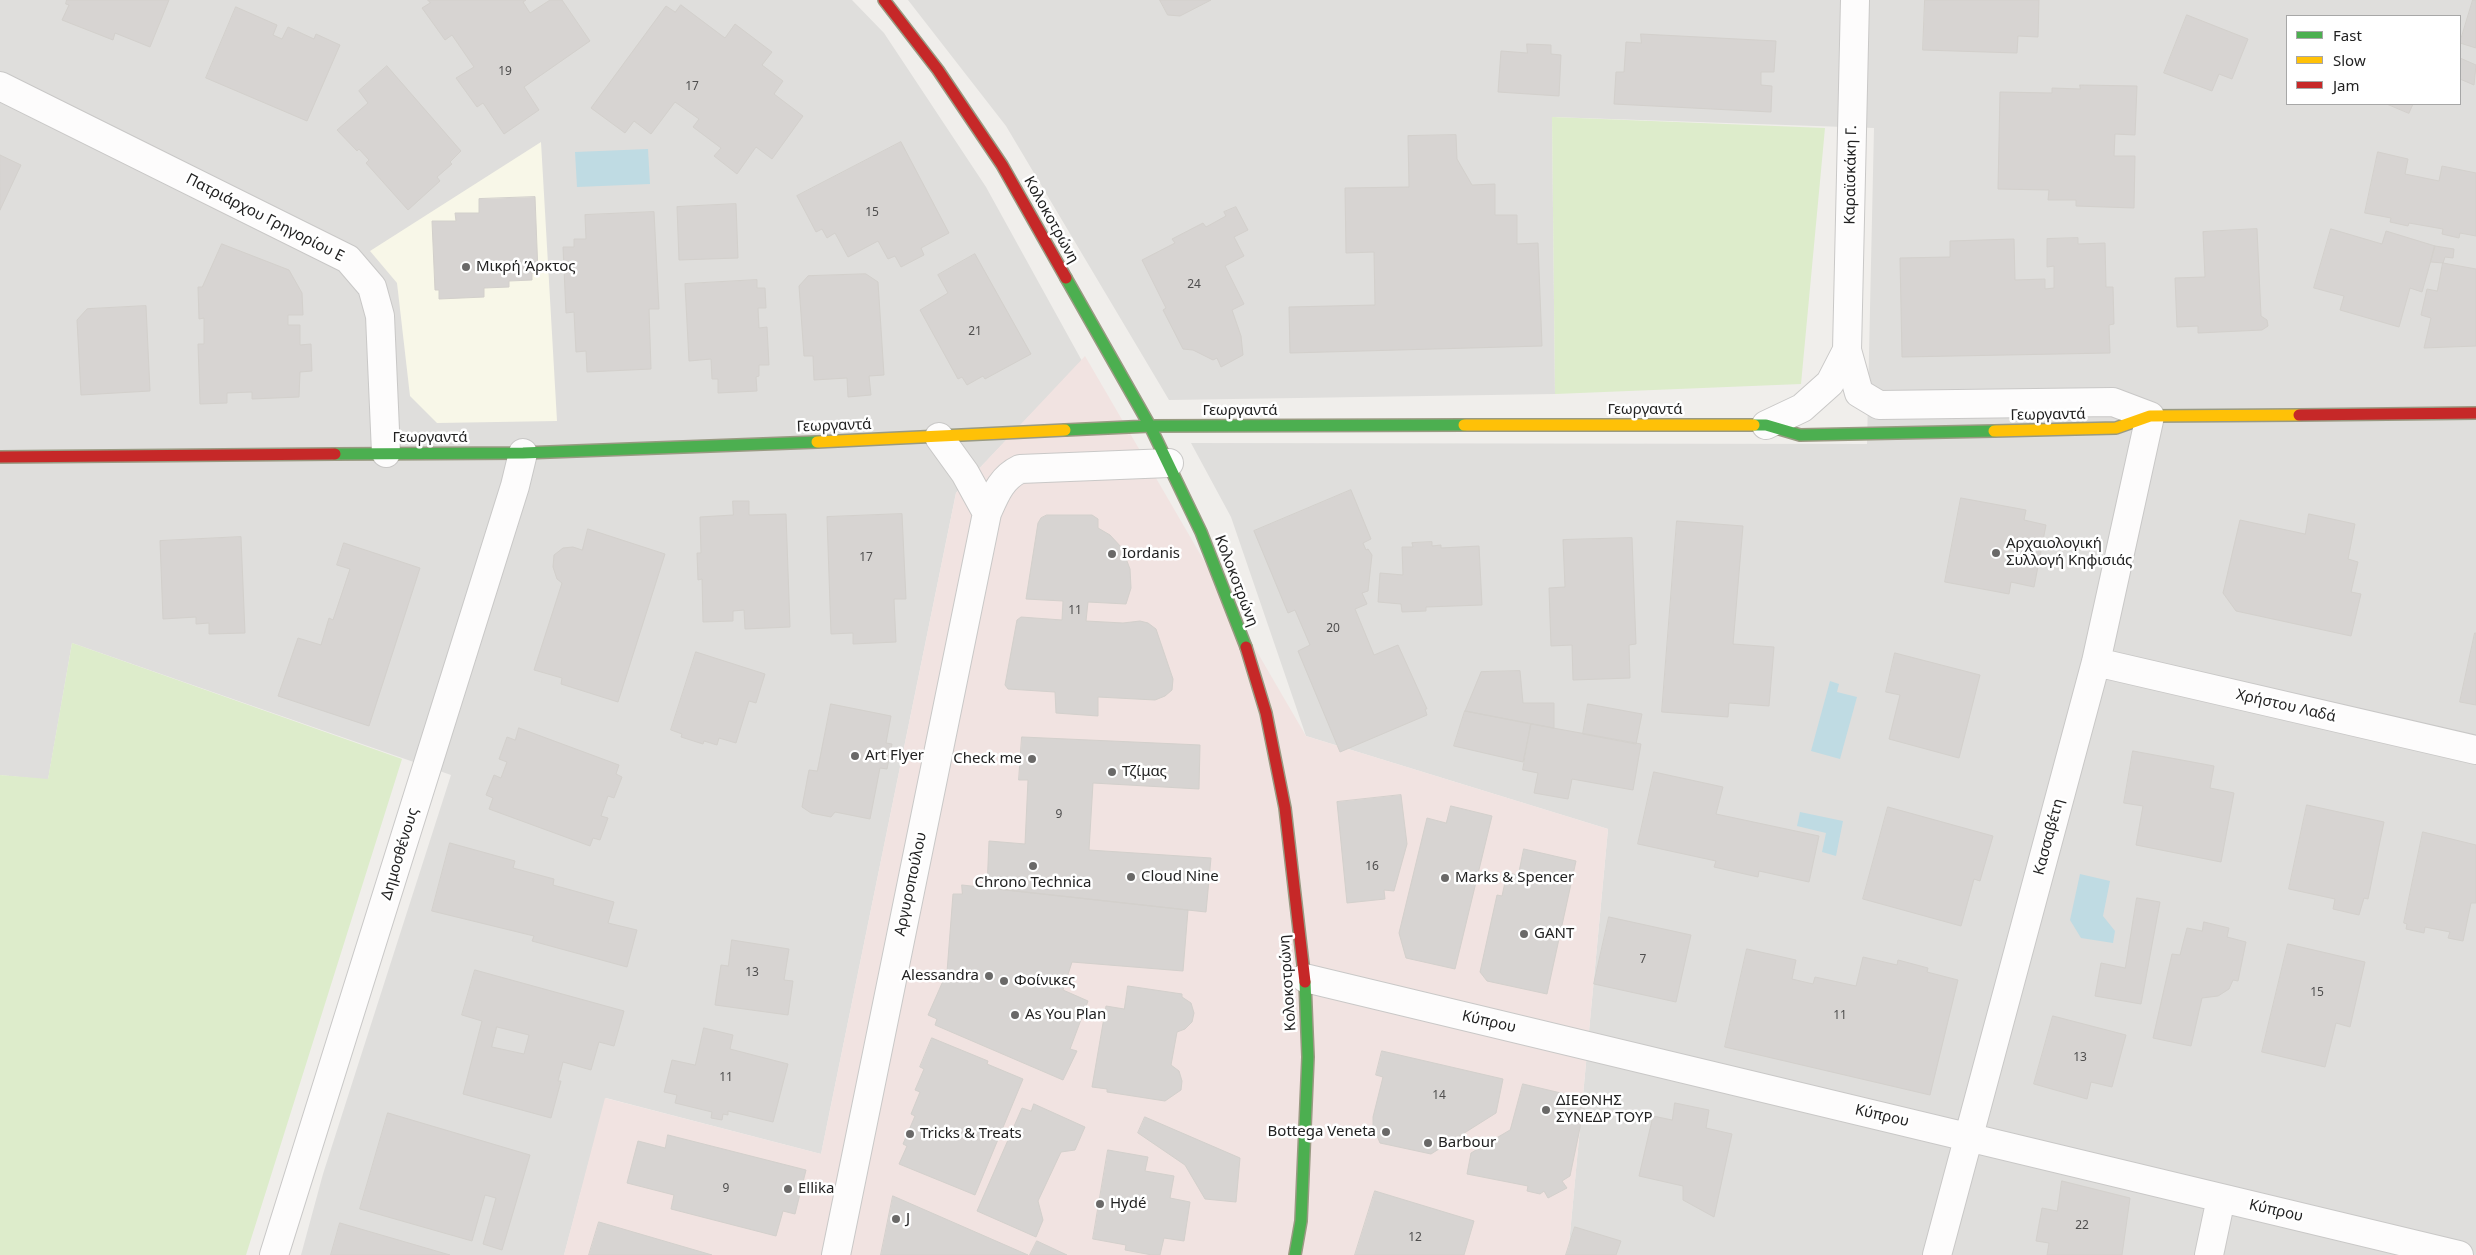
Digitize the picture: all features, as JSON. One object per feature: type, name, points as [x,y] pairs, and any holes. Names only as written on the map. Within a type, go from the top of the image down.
[{"type":"street","name":"Κολοκοτρώνη","points":[[884,0],[938,70],[1002,165],[1150,426],[1201,532],[1248,652],[1266,713],[1285,808],[1305,978],[1308,1057],[1300,1221],[1295,1255]]},
{"type":"street","name":"Καραϊσκάκη Γ.","points":[[1855,0],[1848,350],[1859,393],[1879,405],[2113,402],[2150,416]]},
{"type":"street","name":"Πατριάρχου Γρηγορίου Ε","points":[[0,86],[348,259],[372,287],[380,316],[386,453]]},
{"type":"street","name":"Καραϊσκάκη Γ.","points":[[1766,425],[1802,408],[1830,383],[1848,350]]},
{"type":"street","name":"Γεωργαντά","points":[[0,457],[523,453],[939,437],[1150,426],[1766,425],[1800,435],[2116,428],[2150,416],[2476,413]]},
{"type":"street","name":"Κασσαβέτη","points":[[1937,1255],[2096,662],[2150,416]]},
{"type":"street","points":[[939,437],[965,473],[987,513]]},
{"type":"street","name":"Δημοσθένους","points":[[274,1255],[512,496],[523,453]]},
{"type":"street","name":"Αργυροπούλου","points":[[836,1255],[987,513],[1000,486],[1010,473],[1020,469],[1169,463]]},
{"type":"street","name":"Χρήστου Λαδά","points":[[2096,662],[2476,750]]},
{"type":"street","name":"Κύπρου","points":[[1305,978],[2459,1255]]},
{"type":"street","points":[[2209,1255],[2221,1198]]},
{"type":"shaded area","points":[[0,0],[852,0],[884,33],[986,187],[1082,361],[956,493],[821,1154],[606,1098],[564,1255],[301,1255],[323,1174],[451,775],[72,643],[48,780],[0,775]]},
{"type":"shaded area","points":[[908,0],[2476,0],[2476,1255],[1568,1255],[1608,829],[1306,736],[1231,517],[1191,443],[1867,444],[1874,128],[1552,117],[1555,394],[1169,400],[1006,126]]},
{"type":"shaded area","name":"Μικρή Άρκτος","points":[[541,142],[557,421],[437,423],[410,396],[397,283],[370,251]]},
{"type":"shaded area","points":[[1085,356],[1306,736],[1608,829],[1568,1255],[564,1255],[605,1098],[821,1154],[956,493]]},
{"type":"green space","points":[[1552,117],[1825,128],[1801,384],[1555,394]]},
{"type":"green space","points":[[72,643],[402,759],[246,1255],[0,1255],[0,775],[48,779]]},
{"type":"water","points":[[648,149],[650,184],[577,187],[575,152]]},
{"type":"water","points":[[1830,681],[1839,684],[1837,692],[1857,697],[1840,759],[1811,751]]},
{"type":"water","points":[[1800,812],[1843,821],[1836,856],[1822,852],[1826,833],[1797,826]]},
{"type":"water","points":[[2080,874],[2110,881],[2103,916],[2115,931],[2113,943],[2081,938],[2070,920]]},
{"type":"building","points":[[67,0],[169,0],[150,47],[115,33],[113,40],[62,20],[69,5],[66,4]]},
{"type":"building","points":[[428,0],[526,0],[523,2],[530,13],[550,0],[562,0],[590,41],[524,87],[539,110],[504,134],[483,103],[477,107],[456,78],[474,67],[452,35],[445,40],[422,8],[430,3]]},
{"type":"building","points":[[1160,0],[1211,0],[1180,16],[1168,15]]},
{"type":"building","points":[[1925,0],[2039,0],[2038,37],[2018,36],[2017,53],[1923,50]]},
{"type":"building","points":[[2473,0],[2476,0],[2476,48],[2461,43]]},
{"type":"building","points":[[681,5],[725,38],[735,24],[772,52],[762,65],[783,81],[774,94],[803,116],[772,159],[756,147],[737,174],[714,156],[721,148],[693,127],[699,119],[675,102],[651,134],[634,121],[625,133],[591,108],[666,6],[675,12]]},
{"type":"building","points":[[236,7],[277,25],[273,35],[282,39],[288,27],[314,39],[316,34],[340,45],[307,121],[206,78]]},
{"type":"building","points":[[2187,15],[2248,39],[2232,79],[2219,74],[2212,91],[2164,73]]},
{"type":"building","points":[[1641,34],[1776,41],[1774,72],[1761,72],[1761,85],[1772,86],[1771,112],[1614,104],[1616,72],[1624,72],[1626,42],[1641,43]]},
{"type":"building","points":[[1527,44],[1551,45],[1551,54],[1561,55],[1559,96],[1498,92],[1501,51],[1527,53]]},
{"type":"building","points":[[2461,58],[2476,65],[2474,85],[2461,79]]},
{"type":"building","points":[[387,66],[461,151],[450,162],[452,164],[437,177],[440,181],[408,210],[366,163],[369,160],[359,149],[357,151],[337,130],[368,103],[359,91]]},
{"type":"building","points":[[2080,85],[2137,86],[2135,135],[2115,134],[2114,156],[2135,156],[2134,208],[2076,206],[2076,200],[2048,200],[2049,190],[1998,189],[2000,92],[2052,93],[2052,88],[2080,89]]},
{"type":"building","points":[[2389,105],[2413,105],[2409,113]]},
{"type":"building","points":[[1456,135],[1457,159],[1472,185],[1495,184],[1495,215],[1517,215],[1517,244],[1538,243],[1542,346],[1290,353],[1289,307],[1375,305],[1374,252],[1346,253],[1345,188],[1409,187],[1408,136]]},
{"type":"building","points":[[901,142],[949,233],[921,248],[924,255],[901,267],[895,256],[888,259],[878,241],[848,257],[835,233],[827,238],[822,229],[816,232],[797,196]]},
{"type":"building","points":[[2378,152],[2408,159],[2405,174],[2439,181],[2442,166],[2476,173],[2476,236],[2460,233],[2459,238],[2442,234],[2443,229],[2409,223],[2408,226],[2390,222],[2391,218],[2365,213]]},
{"type":"building","points":[[0,155],[21,165],[0,210]]},
{"type":"building","points":[[535,197],[538,273],[532,273],[532,280],[509,281],[509,287],[484,288],[484,297],[439,299],[439,290],[435,290],[432,221],[456,221],[455,213],[479,213],[479,199]]},
{"type":"building","points":[[736,204],[738,258],[679,260],[677,207]]},
{"type":"building","points":[[1236,207],[1248,230],[1234,237],[1244,256],[1225,266],[1244,304],[1232,310],[1241,336],[1243,355],[1221,367],[1217,358],[1213,360],[1193,350],[1183,349],[1163,310],[1166,308],[1142,260],[1175,243],[1172,239],[1203,223],[1206,227],[1226,216],[1224,212]]},
{"type":"building","points":[[654,212],[659,309],[649,309],[651,369],[587,372],[586,351],[576,352],[574,312],[566,313],[563,247],[574,247],[574,239],[586,239],[585,215]]},
{"type":"building","points":[[2257,229],[2261,316],[2267,320],[2268,326],[2262,330],[2198,333],[2198,326],[2177,327],[2175,278],[2205,277],[2203,232]]},
{"type":"building","points":[[2331,229],[2382,244],[2386,231],[2435,246],[2422,292],[2410,288],[2399,327],[2340,310],[2344,296],[2314,288]]},
{"type":"building","points":[[2078,238],[2078,244],[2105,243],[2106,287],[2113,287],[2114,324],[2109,325],[2110,353],[1902,357],[1900,258],[1950,257],[1950,241],[2014,239],[2015,280],[2045,279],[2045,289],[2054,288],[2054,266],[2047,267],[2047,239]]},
{"type":"building","points":[[222,244],[289,270],[302,293],[303,315],[288,315],[288,325],[300,325],[300,345],[311,344],[312,371],[300,372],[299,397],[252,399],[252,392],[227,393],[227,403],[200,404],[198,344],[204,344],[204,318],[199,319],[198,287],[202,287]]},
{"type":"building","points":[[2435,246],[2454,249],[2453,258],[2445,257],[2443,263],[2431,262]]},
{"type":"building","points":[[975,254],[1031,354],[985,379],[983,376],[967,385],[962,377],[958,379],[920,310],[948,293],[938,275]]},
{"type":"building","points":[[2443,263],[2476,269],[2476,346],[2424,348],[2431,318],[2421,315],[2427,289],[2437,291]]},
{"type":"building","points":[[866,274],[878,282],[884,375],[869,376],[871,395],[848,397],[847,378],[814,380],[813,356],[804,356],[799,286],[808,276]]},
{"type":"building","points":[[757,280],[757,288],[765,288],[766,308],[758,308],[759,328],[767,327],[769,365],[759,365],[759,376],[756,377],[757,391],[718,393],[718,379],[712,379],[711,359],[689,361],[685,284]]},
{"type":"building","points":[[146,306],[150,391],[81,395],[77,320],[87,309]]},
{"type":"building","points":[[1351,490],[1371,539],[1363,543],[1366,550],[1368,549],[1372,555],[1368,591],[1362,593],[1367,604],[1355,609],[1374,655],[1398,645],[1427,709],[1425,709],[1427,715],[1340,752],[1298,651],[1310,645],[1295,610],[1288,613],[1254,531]]},
{"type":"building","name":"Αρχαιολογική Συλλογή Κηφισιάς","points":[[1961,498],[2026,510],[2024,520],[2046,525],[2034,587],[2011,582],[2009,594],[1945,582]]},
{"type":"building","points":[[733,501],[749,501],[749,515],[786,514],[790,627],[745,629],[744,610],[733,611],[733,621],[703,622],[702,579],[698,580],[697,553],[701,553],[700,517],[733,515]]},
{"type":"building","points":[[902,514],[906,599],[894,599],[896,642],[853,644],[853,633],[831,634],[827,517]]},
{"type":"building","points":[[2309,514],[2355,524],[2348,559],[2358,562],[2351,592],[2361,594],[2351,636],[2236,611],[2223,593],[2240,520],[2305,534]]},
{"type":"building","points":[[1047,515],[1092,515],[1098,519],[1098,528],[1110,535],[1122,548],[1130,569],[1131,588],[1126,604],[1088,602],[1086,621],[1123,623],[1140,621],[1148,623],[1156,629],[1173,679],[1172,690],[1165,696],[1155,700],[1098,697],[1098,716],[1056,713],[1055,692],[1008,689],[1005,685],[1017,620],[1021,617],[1062,620],[1063,601],[1026,599],[1038,523],[1041,518]]},
{"type":"building","points":[[1677,521],[1743,526],[1733,644],[1774,647],[1769,706],[1729,703],[1728,717],[1662,712]]},
{"type":"building","points":[[588,529],[665,554],[618,702],[561,684],[562,678],[534,670],[562,583],[557,579],[553,567],[554,555],[563,548],[573,547],[582,550]]},
{"type":"building","points":[[241,537],[245,633],[209,634],[209,623],[196,624],[196,617],[163,619],[160,541]]},
{"type":"building","points":[[1632,538],[1636,644],[1629,645],[1630,678],[1573,680],[1572,645],[1551,646],[1549,588],[1565,587],[1563,540]]},
{"type":"building","points":[[1432,542],[1432,546],[1441,545],[1441,548],[1479,546],[1482,605],[1426,607],[1426,611],[1402,612],[1401,604],[1378,602],[1380,573],[1403,575],[1402,547],[1413,547],[1412,543]]},
{"type":"building","points":[[344,543],[420,568],[369,726],[278,696],[298,638],[321,645],[329,618],[333,620],[350,569],[337,565]]},
{"type":"building","points":[[2476,633],[2476,705],[2460,702]]},
{"type":"building","points":[[696,652],[765,674],[756,703],[749,701],[736,743],[719,738],[717,745],[704,741],[703,744],[681,737],[682,734],[671,730]]},
{"type":"building","points":[[1895,653],[1980,675],[1959,758],[1889,739],[1900,695],[1886,692]]},
{"type":"building","points":[[1520,671],[1523,703],[1554,703],[1554,728],[1465,711],[1481,672]]},
{"type":"building","name":"Art Flyer","points":[[831,704],[891,716],[886,743],[892,744],[887,769],[880,768],[870,819],[835,812],[831,817],[811,813],[802,807],[809,770],[817,771]]},
{"type":"building","points":[[1588,704],[1642,714],[1636,744],[1583,734]]},
{"type":"building","points":[[1465,711],[1531,724],[1523,762],[1454,746]]},
{"type":"building","points":[[1531,724],[1641,744],[1633,790],[1572,779],[1568,799],[1534,793],[1538,773],[1523,770]]},
{"type":"building","points":[[519,728],[619,765],[616,774],[622,777],[614,798],[608,796],[601,816],[608,818],[600,840],[593,838],[590,846],[489,809],[493,798],[486,795],[494,775],[501,778],[507,762],[499,759],[507,737],[515,740]]},
{"type":"building","points":[[1022,737],[1200,745],[1199,789],[1093,783],[1089,850],[1211,858],[1206,912],[987,888],[989,841],[1025,844],[1028,780],[1019,780]]},
{"type":"building","points":[[2133,751],[2214,766],[2210,788],[2234,793],[2221,862],[2136,845],[2143,806],[2124,803]]},
{"type":"building","points":[[1654,772],[1723,787],[1716,814],[1819,836],[1809,882],[1759,871],[1758,877],[1714,867],[1716,861],[1638,844]]},
{"type":"building","points":[[1401,795],[1407,844],[1394,891],[1384,890],[1385,899],[1347,903],[1337,802]]},
{"type":"building","points":[[2307,805],[2384,822],[2368,899],[2364,898],[2359,915],[2333,909],[2335,899],[2289,889]]},
{"type":"building","name":"Marks & Spencer","points":[[1451,806],[1492,816],[1455,969],[1406,958],[1399,933],[1427,818],[1446,823]]},
{"type":"building","points":[[1888,807],[1993,836],[1980,881],[1974,879],[1961,926],[1863,899]]},
{"type":"building","points":[[2423,832],[2476,845],[2476,903],[2471,903],[2463,941],[2448,938],[2450,932],[2425,927],[2424,933],[2406,929],[2407,924],[2404,923]]},
{"type":"building","points":[[450,843],[515,861],[513,868],[554,879],[553,885],[614,902],[608,923],[637,930],[627,967],[532,941],[534,936],[432,911]]},
{"type":"building","name":"GANT","points":[[1524,849],[1576,861],[1547,994],[1487,981],[1480,972],[1497,895],[1502,896],[1507,873],[1518,875]]},
{"type":"building","name":"Φοίνικες","points":[[962,885],[1188,910],[1183,971],[1072,962],[1063,990],[1088,1001],[1070,1049],[1077,1051],[1063,1080],[935,1025],[937,1019],[928,1015],[947,972],[953,894],[962,894]]},
{"type":"building","points":[[2137,898],[2160,902],[2141,1004],[2095,996],[2101,963],[2125,968]]},
{"type":"building","points":[[1609,917],[1691,935],[1676,1002],[1594,984]]},
{"type":"building","points":[[2204,922],[2229,928],[2227,937],[2246,942],[2238,981],[2233,980],[2229,989],[2218,996],[2202,998],[2191,1046],[2153,1038],[2172,954],[2180,955],[2187,928],[2202,931]]},
{"type":"building","points":[[732,940],[789,949],[784,980],[793,981],[788,1015],[715,1005],[721,965],[728,966]]},
{"type":"building","points":[[2288,944],[2365,962],[2350,1027],[2336,1023],[2325,1067],[2262,1052]]},
{"type":"building","points":[[1747,949],[1796,960],[1792,979],[1813,984],[1815,977],[1856,986],[1863,957],[1897,965],[1898,960],[1928,968],[1927,972],[1958,980],[1930,1095],[1725,1047]]},
{"type":"building","points":[[475,970],[624,1011],[614,1046],[599,1042],[591,1070],[563,1062],[558,1081],[561,1081],[551,1118],[463,1094],[482,1021],[462,1015]],"holes":[[[497,1027],[529,1035],[524,1054],[492,1047]]]},
{"type":"building","points":[[1128,986],[1182,994],[1182,997],[1191,1003],[1194,1013],[1192,1022],[1185,1029],[1177,1032],[1171,1065],[1179,1071],[1182,1081],[1181,1090],[1165,1101],[1107,1092],[1107,1089],[1092,1087],[1106,1006],[1124,1009]]},
{"type":"building","points":[[2053,1016],[2126,1035],[2112,1087],[2091,1082],[2087,1099],[2034,1084]]},
{"type":"building","points":[[704,1028],[733,1035],[730,1049],[788,1064],[773,1122],[728,1111],[728,1115],[723,1114],[722,1120],[711,1118],[712,1112],[675,1103],[677,1095],[664,1092],[672,1060],[695,1065]]},
{"type":"building","points":[[932,1038],[988,1061],[987,1064],[1023,1079],[975,1195],[899,1164],[907,1146],[903,1144],[915,1116],[911,1114],[920,1092],[915,1090],[924,1069],[920,1067]]},
{"type":"building","points":[[1382,1051],[1503,1079],[1496,1113],[1431,1154],[1380,1143],[1373,1126],[1373,1117],[1383,1077],[1376,1075]]},
{"type":"building","points":[[1523,1084],[1586,1099],[1570,1176],[1562,1181],[1567,1188],[1548,1198],[1544,1191],[1540,1194],[1527,1191],[1528,1186],[1467,1174],[1471,1153],[1510,1130]]},
{"type":"building","points":[[1675,1103],[1709,1110],[1706,1128],[1732,1134],[1714,1217],[1683,1200],[1683,1186],[1639,1176],[1653,1116],[1672,1120]]},
{"type":"building","points":[[1034,1104],[1085,1127],[1075,1150],[1061,1152],[1038,1201],[1043,1220],[1036,1237],[977,1211],[1022,1108],[1031,1111]]},
{"type":"building","points":[[388,1113],[530,1155],[502,1250],[483,1244],[496,1198],[485,1195],[472,1241],[360,1209]]},
{"type":"building","points":[[1145,1117],[1240,1158],[1236,1202],[1205,1199],[1185,1165],[1138,1133]]},
{"type":"building","points":[[668,1135],[806,1170],[795,1214],[783,1211],[776,1236],[671,1209],[674,1195],[627,1183],[638,1141],[665,1148]]},
{"type":"building","points":[[1108,1150],[1148,1157],[1145,1171],[1174,1176],[1170,1198],[1190,1202],[1184,1241],[1164,1238],[1160,1255],[1152,1255],[1125,1250],[1126,1245],[1093,1239]]},
{"type":"building","points":[[2062,1181],[2130,1198],[2122,1255],[2047,1255],[2049,1243],[2036,1241],[2042,1208],[2057,1211]]},
{"type":"building","points":[[1375,1191],[1474,1221],[1464,1255],[1355,1255]]},
{"type":"building","points":[[893,1196],[1028,1255],[881,1255]]},
{"type":"building","points":[[599,1222],[712,1255],[589,1255]]},
{"type":"building","points":[[340,1223],[450,1255],[331,1255]]},
{"type":"building","points":[[1575,1227],[1621,1241],[1616,1255],[1566,1255]]},
{"type":"building","points":[[1037,1241],[1067,1255],[1030,1255]]},
{"type":"traffic: fast","points":[[1066,278],[1150,426],[1201,532],[1246,647]]},
{"type":"traffic: fast","points":[[1065,430],[1150,426],[1464,425]]},
{"type":"traffic: fast","points":[[1754,425],[1766,425],[1800,435],[1994,431]]},
{"type":"traffic: fast","points":[[335,454],[523,453],[817,442]]},
{"type":"traffic: fast","points":[[1295,1255],[1301,1221],[1308,1057],[1305,982]]},
{"type":"traffic: slow","points":[[1994,431],[2116,428],[2150,416],[2299,415]]},
{"type":"traffic: slow","points":[[1464,425],[1754,425]]},
{"type":"traffic: slow","points":[[817,442],[1065,430]]},
{"type":"traffic: jam","points":[[884,0],[938,70],[1002,165],[1066,278]]},
{"type":"traffic: jam","points":[[2299,415],[2476,413]]},
{"type":"traffic: jam","points":[[0,457],[335,454]]},
{"type":"traffic: jam","points":[[1246,647],[1266,713],[1285,808],[1305,982]]},
{"type":"place","name":"Μικρή Άρκτος","points":[[466,267]]},
{"type":"place","name":"Αρχαιολογική Συλλογή Κηφισιάς","points":[[1996,553]]},
{"type":"place","name":"Iordanis","points":[[1112,554]]},
{"type":"place","name":"Art Flyer","points":[[855,756]]},
{"type":"place","name":"Check me","points":[[1032,759]]},
{"type":"place","name":"Τζίμας","points":[[1112,772]]},
{"type":"place","name":"Chrono Technica","points":[[1033,866]]},
{"type":"place","name":"Cloud Nine","points":[[1131,877]]},
{"type":"place","name":"Marks & Spencer","points":[[1445,878]]},
{"type":"place","name":"GANT","points":[[1524,934]]},
{"type":"place","name":"Alessandra","points":[[989,976]]},
{"type":"place","name":"Φοίνικες","points":[[1004,981]]},
{"type":"place","name":"As You Plan","points":[[1015,1015]]},
{"type":"place","name":"ΔΙΕΘΝΗΣ ΣΥΝΕΔΡ ΤΟΥΡ","points":[[1546,1110]]},
{"type":"place","name":"Bottega Veneta","points":[[1386,1132]]},
{"type":"place","name":"Tricks & Treats","points":[[910,1134]]},
{"type":"place","name":"Barbour","points":[[1428,1143]]},
{"type":"place","name":"Ellika","points":[[788,1189]]},
{"type":"place","name":"Hydé","points":[[1100,1204]]},
{"type":"place","name":"J","points":[[896,1219]]}]
